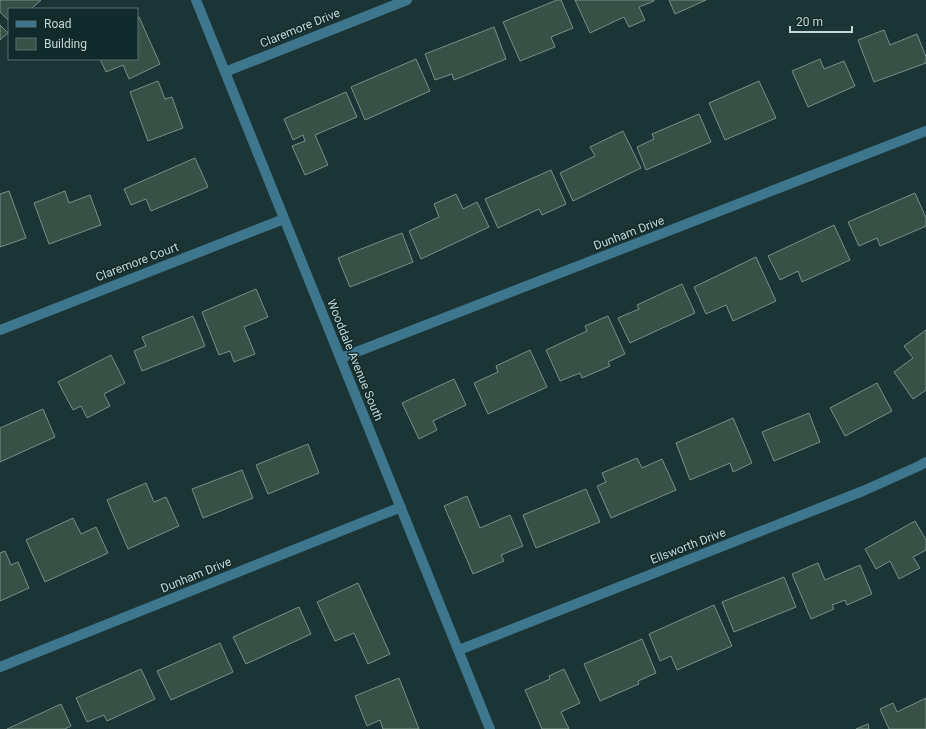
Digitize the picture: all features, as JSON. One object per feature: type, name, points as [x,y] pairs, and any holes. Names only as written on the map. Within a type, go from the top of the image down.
[{"type":"street","name":"Wooddale Avenue South","points":[[196,0],[490,729]]},
{"type":"street","name":"Claremore Drive","points":[[225,72],[407,0]]},
{"type":"street","name":"Dunham Drive","points":[[341,358],[926,131]]},
{"type":"street","name":"Claremore Court","points":[[0,330],[284,219]]},
{"type":"street","name":"Ellsworth Drive","points":[[459,650],[863,491],[926,462]]},
{"type":"street","name":"Dunham Drive","points":[[0,667],[401,507]]},
{"type":"building","points":[[0,0],[41,0],[32,8],[8,8],[8,20],[0,12]]},
{"type":"building","points":[[557,0],[561,0],[573,28],[551,37],[555,47],[520,61],[503,22]]},
{"type":"building","points":[[575,0],[654,1],[639,7],[645,20],[629,27],[624,17],[590,33]]},
{"type":"building","points":[[669,0],[706,0],[675,14]]},
{"type":"building","points":[[139,17],[160,64],[129,79],[123,65],[106,72],[100,60],[138,60]]},
{"type":"building","points":[[0,25],[8,33],[0,40]]},
{"type":"building","points":[[494,27],[506,59],[454,80],[452,74],[435,80],[425,54]]},
{"type":"building","points":[[884,30],[890,45],[917,34],[926,57],[926,63],[874,82],[858,40]]},
{"type":"building","points":[[416,59],[430,91],[365,120],[351,87]]},
{"type":"building","points":[[820,59],[824,69],[844,61],[855,86],[808,107],[792,71]]},
{"type":"building","points":[[158,81],[165,99],[172,97],[183,128],[148,141],[130,92]]},
{"type":"building","points":[[759,81],[776,118],[725,140],[709,103]]},
{"type":"building","points":[[346,92],[357,117],[315,135],[328,165],[305,175],[292,146],[305,141],[303,135],[293,140],[284,119]]},
{"type":"building","points":[[699,114],[711,142],[646,170],[637,147],[654,139],[652,134]]},
{"type":"building","points":[[623,131],[641,168],[573,201],[560,173],[595,156],[590,147]]},
{"type":"building","points":[[195,158],[208,187],[151,211],[146,199],[131,205],[124,189]]},
{"type":"building","points":[[551,170],[566,204],[542,215],[539,209],[498,228],[485,199]]},
{"type":"building","points":[[9,191],[26,238],[0,247],[0,194]]},
{"type":"building","points":[[65,191],[69,203],[90,195],[101,225],[49,244],[34,203]]},
{"type":"building","points":[[915,193],[926,218],[926,226],[880,246],[877,238],[859,246],[848,222]]},
{"type":"building","points":[[456,194],[463,209],[477,202],[489,227],[421,259],[409,231],[439,217],[434,204]]},
{"type":"building","points":[[834,225],[850,260],[802,282],[798,271],[780,280],[768,256]]},
{"type":"building","points":[[402,233],[413,262],[350,287],[338,258]]},
{"type":"building","points":[[756,257],[776,301],[733,321],[726,305],[706,314],[694,287]]},
{"type":"building","points":[[682,284],[695,313],[630,343],[618,318],[639,309],[637,305]]},
{"type":"building","points":[[256,289],[268,317],[244,327],[255,354],[234,362],[230,351],[219,355],[202,312]]},
{"type":"building","points":[[193,316],[205,346],[142,371],[134,351],[146,346],[142,337]]},
{"type":"building","points":[[608,316],[625,354],[608,362],[610,366],[582,378],[580,373],[560,381],[546,350],[587,331],[585,326]]},
{"type":"building","points":[[926,330],[926,390],[913,399],[894,372],[913,358],[904,346]]},
{"type":"building","points":[[530,350],[547,387],[488,414],[474,383],[498,372],[496,366]]},
{"type":"building","points":[[111,355],[125,383],[104,394],[110,406],[87,418],[81,406],[73,410],[58,382]]},
{"type":"building","points":[[454,379],[466,405],[433,421],[437,430],[419,439],[402,403]]},
{"type":"building","points":[[877,383],[892,411],[845,436],[830,408]]},
{"type":"building","points":[[43,409],[55,437],[0,462],[0,428]]},
{"type":"building","points":[[809,413],[820,442],[774,461],[762,432]]},
{"type":"building","points":[[733,418],[752,463],[733,472],[730,463],[690,480],[676,443]]},
{"type":"building","points":[[308,444],[319,473],[268,494],[256,465]]},
{"type":"building","points":[[637,458],[642,468],[662,459],[676,490],[611,518],[597,486],[606,482],[602,473]]},
{"type":"building","points":[[242,470],[253,498],[203,518],[192,489]]},
{"type":"building","points":[[146,483],[154,502],[166,497],[179,526],[128,549],[107,500]]},
{"type":"building","points":[[586,489],[600,522],[536,548],[523,515]]},
{"type":"building","points":[[467,496],[480,528],[510,515],[523,546],[501,555],[504,561],[473,574],[444,506]]},
{"type":"building","points":[[73,518],[81,534],[96,527],[108,553],[45,582],[26,540]]},
{"type":"building","points":[[915,521],[926,540],[926,550],[913,557],[920,568],[899,579],[890,561],[876,569],[865,549]]},
{"type":"building","points":[[5,551],[11,565],[18,562],[29,588],[0,601],[0,553]]},
{"type":"building","points":[[818,563],[825,580],[860,565],[872,594],[847,605],[845,600],[832,605],[834,609],[811,619],[792,574]]},
{"type":"building","points":[[784,577],[796,607],[734,632],[722,602]]},
{"type":"building","points":[[358,583],[390,654],[368,664],[354,633],[335,641],[317,602]]},
{"type":"building","points":[[714,605],[732,646],[677,670],[671,656],[660,661],[649,634]]},
{"type":"building","points":[[299,607],[311,634],[246,664],[233,637]]},
{"type":"building","points":[[642,639],[656,673],[638,681],[639,684],[600,701],[584,664]]},
{"type":"building","points":[[220,643],[233,672],[171,700],[157,671]]},
{"type":"building","points":[[141,669],[155,699],[107,721],[104,715],[87,722],[76,698]]},
{"type":"building","points":[[564,669],[580,703],[561,712],[569,729],[542,729],[525,690],[550,679],[549,676]]},
{"type":"building","points":[[399,678],[419,729],[383,729],[380,720],[367,726],[355,696]]},
{"type":"building","points":[[926,698],[926,729],[889,729],[880,709],[893,703],[897,712]]},
{"type":"building","points":[[61,704],[71,726],[65,729],[7,729]]},
{"type":"building","points":[[868,724],[869,729],[856,729]]}]
